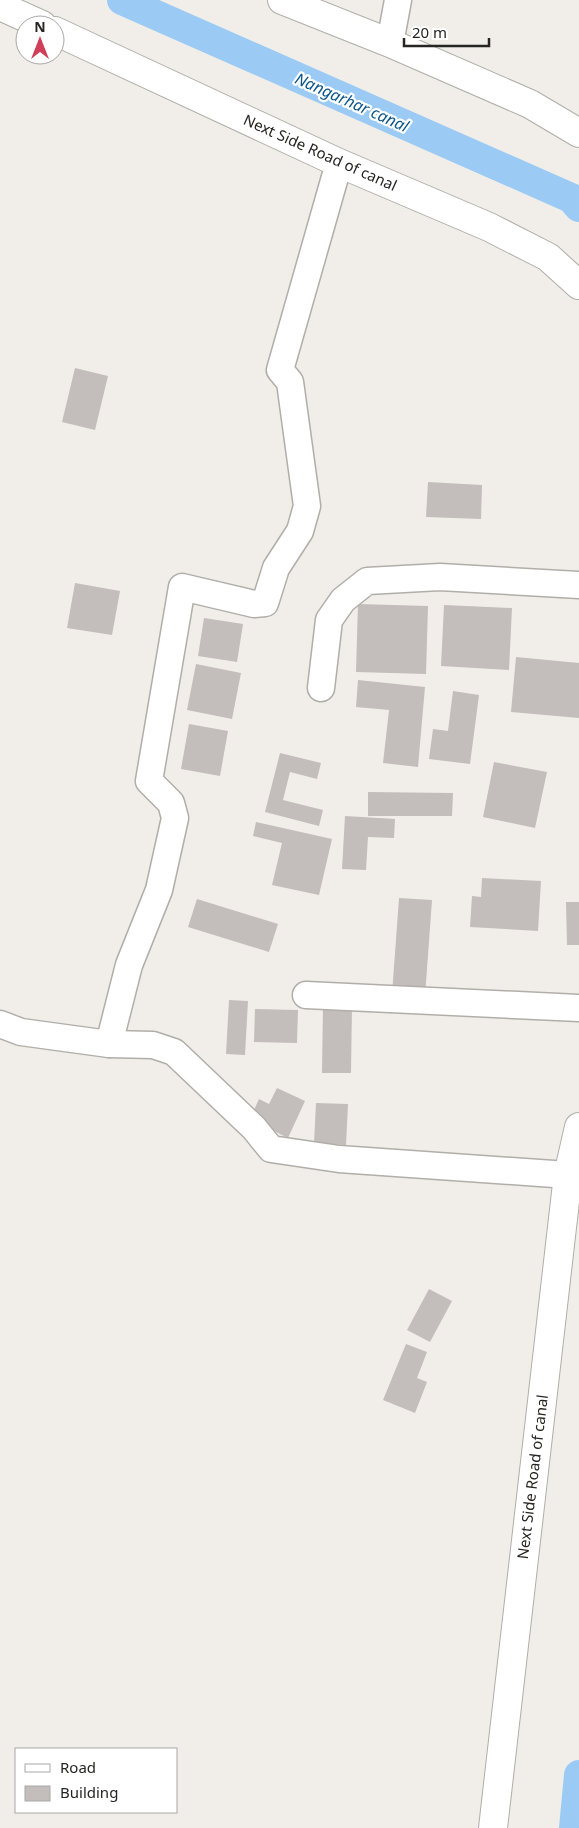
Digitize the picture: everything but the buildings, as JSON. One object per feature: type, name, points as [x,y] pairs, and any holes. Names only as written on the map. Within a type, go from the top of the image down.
[{"type":"street","points":[[282,0],[390,43],[530,104],[579,133]]},
{"type":"street","points":[[390,43],[398,0]]},
{"type":"street","points":[[0,6],[20,15]]},
{"type":"street","name":"Next Side Road of canal","points":[[65,36],[339,163],[489,226],[548,257],[579,285]]},
{"type":"street","points":[[109,1044],[129,965],[159,890],[175,818],[171,803],[149,781],[182,587],[254,604],[265,603],[276,568],[300,531],[307,506],[290,382],[280,370],[339,163]]},
{"type":"street","points":[[321,688],[329,620],[343,600],[367,581],[440,577],[579,585]]},
{"type":"street","points":[[306,995],[579,1008]]},
{"type":"street","points":[[0,1024],[20,1032],[109,1044],[153,1045],[174,1052],[254,1128],[270,1149],[339,1159],[568,1175]]},
{"type":"street","name":"Next Side Road of canal","points":[[493,1828],[568,1175],[579,1127]]},
{"type":"waterway","name":"Nangarhar canal","points":[[122,0],[571,198],[579,207]]},
{"type":"waterway","name":"Nangarhar canal","points":[[574,1828],[579,1775]]}]
